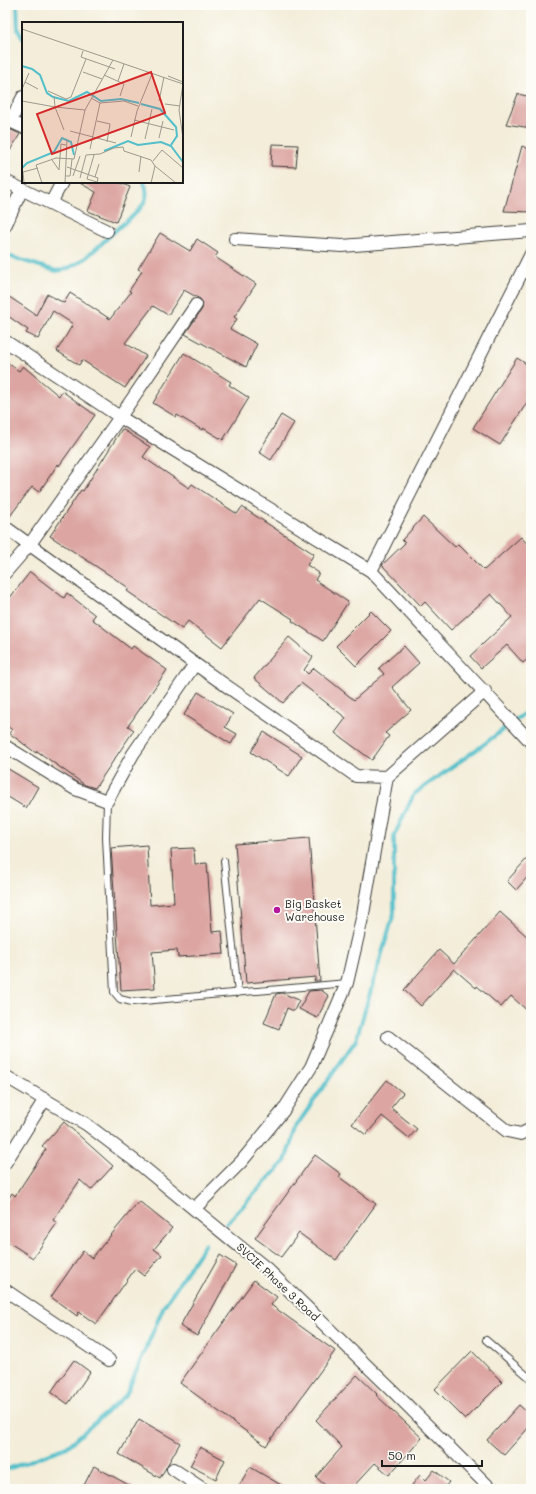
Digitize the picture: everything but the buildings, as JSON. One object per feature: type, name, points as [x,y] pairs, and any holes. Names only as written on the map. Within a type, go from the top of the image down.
[{"type":"street","points":[[22,99],[8,120],[22,127]]},
{"type":"street","points":[[5,181],[107,231]]},
{"type":"street","points":[[52,203],[62,183]]},
{"type":"street","points":[[5,226],[22,189]]},
{"type":"street","points":[[235,239],[342,246],[531,231]]},
{"type":"street","points":[[371,570],[531,254]]},
{"type":"street","points":[[5,573],[30,544],[120,417],[196,305]]},
{"type":"street","points":[[5,341],[120,417],[371,570],[530,741]]},
{"type":"street","points":[[5,527],[195,664],[356,776],[387,777]]},
{"type":"street","points":[[5,746],[75,789],[107,801],[133,754],[195,664]]},
{"type":"street","points":[[194,1209],[240,1162],[283,1111],[311,1067],[347,982],[363,914],[387,777],[485,691]]},
{"type":"street","points":[[388,1037],[507,1131],[521,1134],[531,1129]]},
{"type":"street","name":"SVCIE Phase 3 Road","points":[[5,1076],[86,1124],[143,1167],[221,1230],[279,1280],[491,1489]]},
{"type":"street","points":[[5,1163],[45,1099]]},
{"type":"street","points":[[5,1290],[109,1360]]},
{"type":"street","points":[[173,1469],[203,1489]]},
{"type":"lane","points":[[107,801],[106,838],[114,992],[120,999],[132,1002],[347,982]]},
{"type":"lane","points":[[224,861],[238,993]]},
{"type":"lane","points":[[486,1340],[531,1379]]},
{"type":"waterway","points":[[17,5],[18,30],[22,37]]},
{"type":"waterway","points":[[5,255],[56,271],[73,266],[89,255],[138,211],[144,203],[147,195],[144,183]]},
{"type":"waterway","points":[[226,1224],[285,1161],[297,1125],[356,1040],[394,913],[394,836],[414,794],[483,745],[531,708]]},
{"type":"waterway","points":[[5,1470],[67,1447],[126,1395],[164,1306],[205,1244]]},
{"type":"place","name":"Big Basket Warehouse","points":[[277,910]]}]
